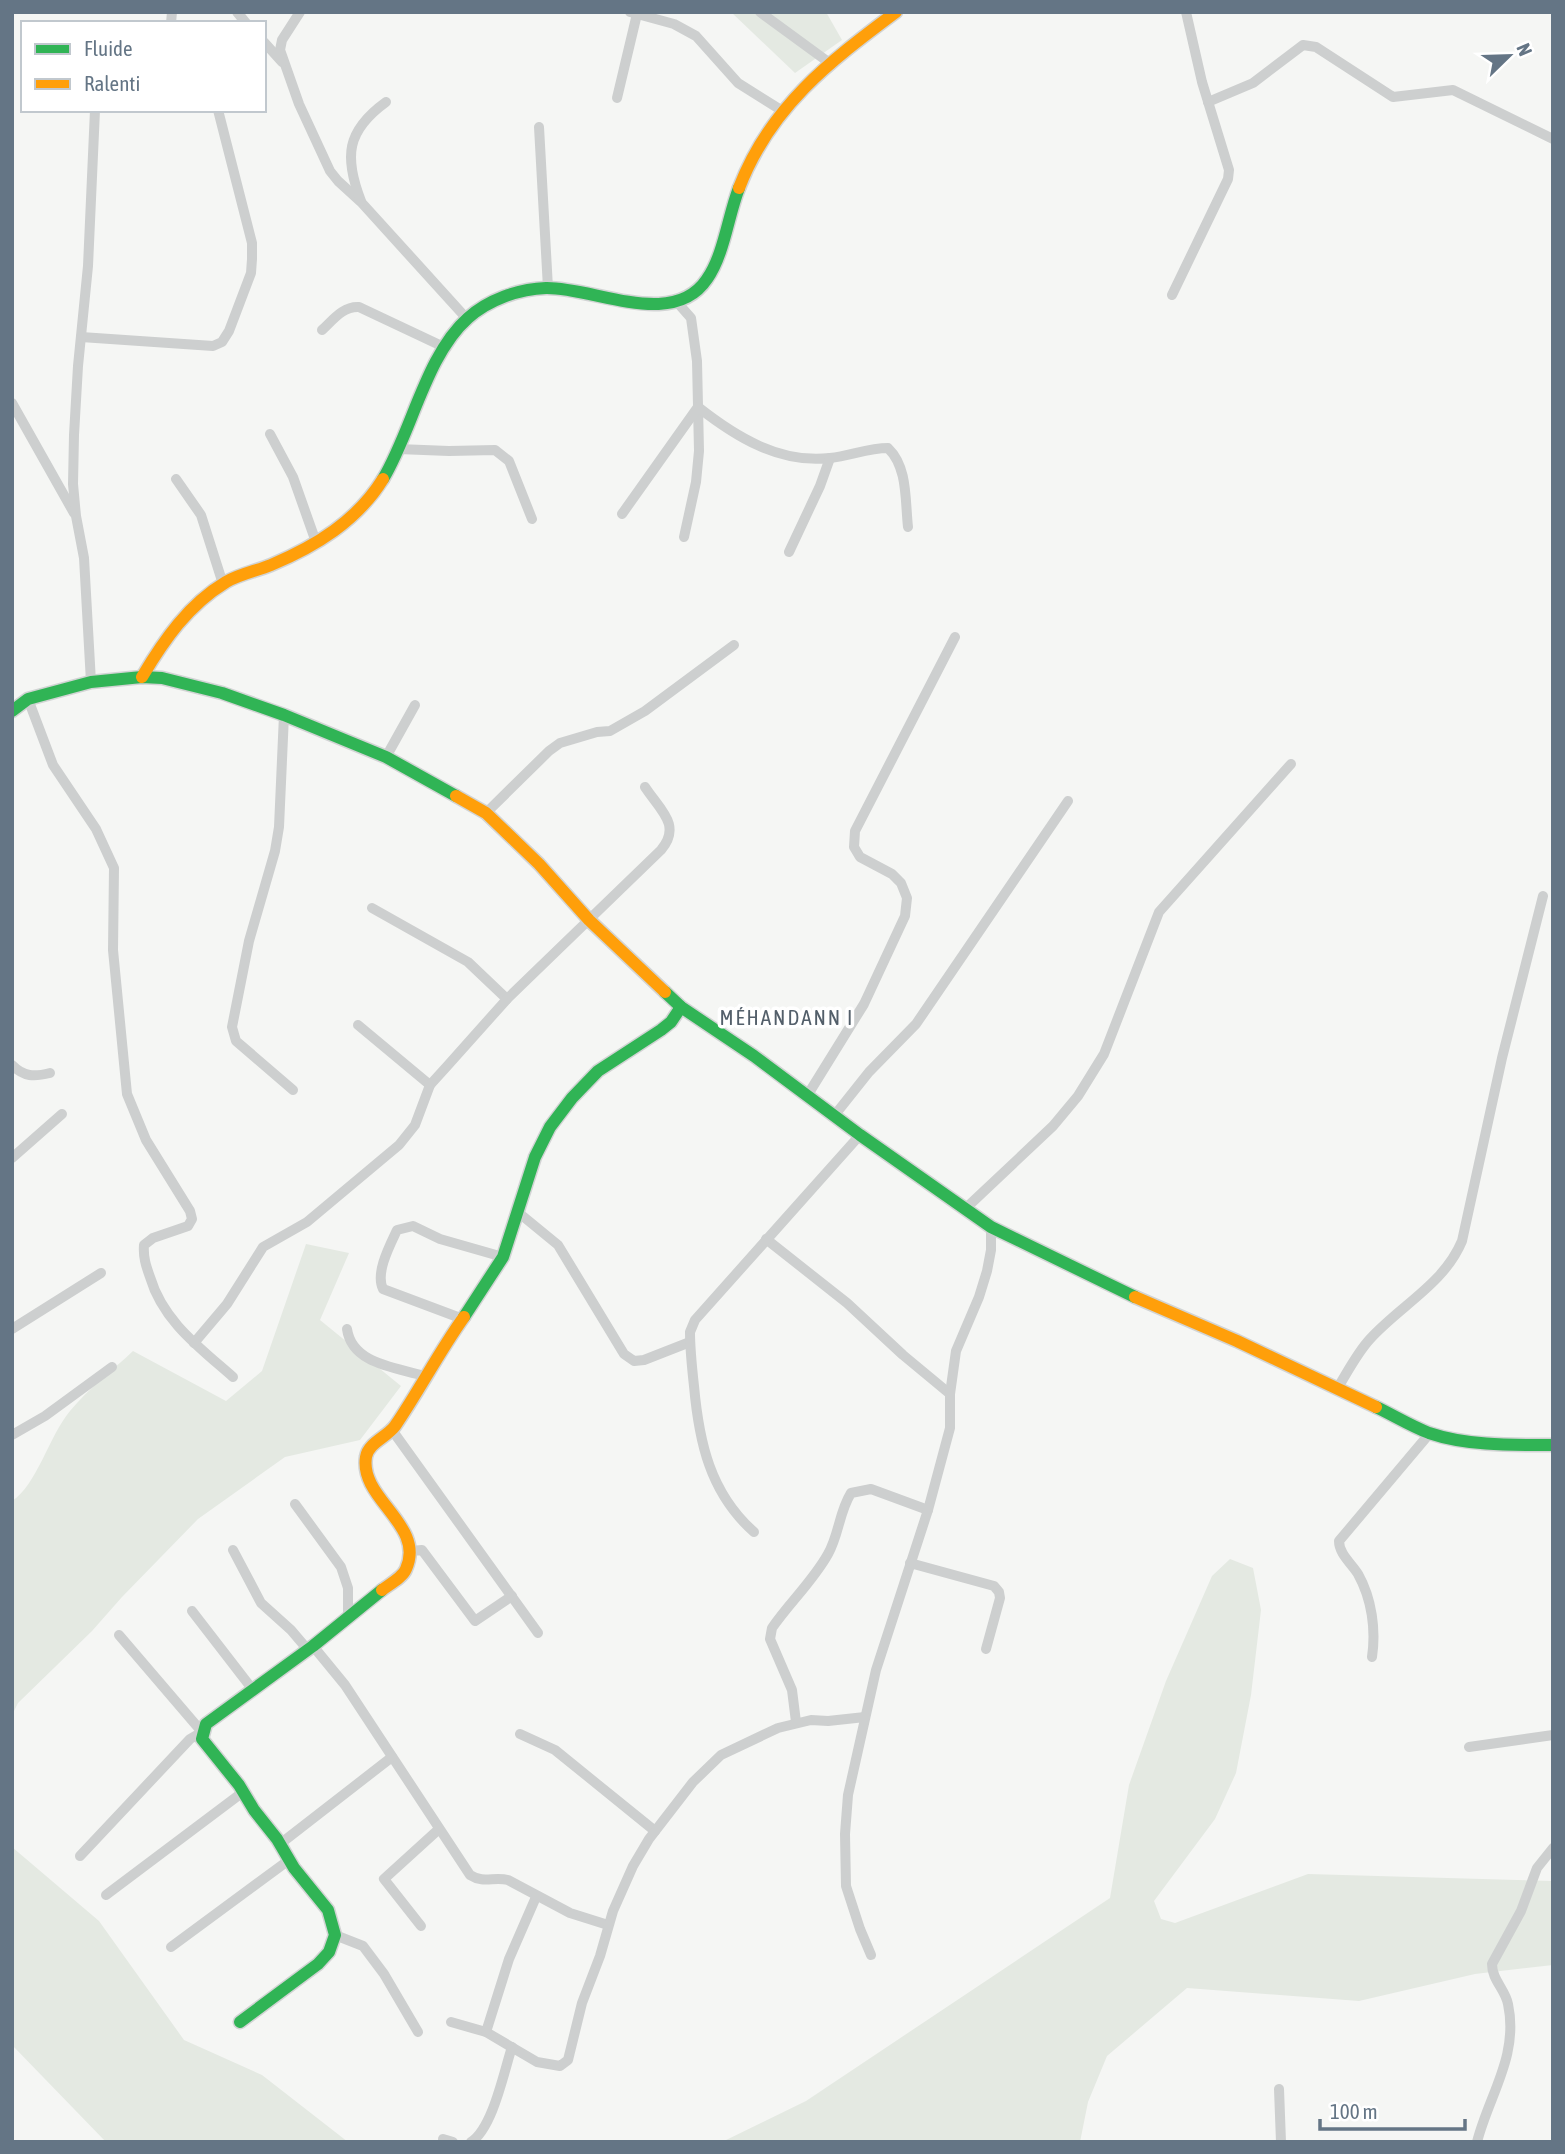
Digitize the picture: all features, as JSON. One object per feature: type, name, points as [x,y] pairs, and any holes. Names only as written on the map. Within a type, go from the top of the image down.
[{"type":"street","points":[[300,12],[282,40],[282,62],[330,171],[468,320]]},
{"type":"street","points":[[760,12],[831,64]]},
{"type":"street","points":[[142,677],[170,631],[201,600],[236,576],[259,570],[316,542],[356,514],[375,493],[446,348],[481,307],[504,297],[548,288],[571,290],[620,302],[676,301],[692,295],[707,281],[717,262],[725,228],[741,182],[762,138],[781,110],[831,64],[896,12]]},
{"type":"street","points":[[1172,295],[1228,179],[1229,170],[1208,102],[1186,12]]},
{"type":"street","points":[[617,98],[634,13],[674,24],[695,36],[738,83],[781,110]]},
{"type":"street","points":[[266,44],[282,62]]},
{"type":"street","points":[[1208,102],[1253,83],[1303,46],[1316,47],[1393,97],[1453,90],[1553,139]]},
{"type":"street","points":[[361,202],[350,164],[350,147],[358,129],[373,111],[386,102]]},
{"type":"street","points":[[91,682],[84,558],[73,484],[74,435],[88,267],[95,112]]},
{"type":"street","points":[[81,337],[212,346],[222,342],[229,331],[251,273],[252,243],[219,112]]},
{"type":"street","points":[[539,127],[548,288]]},
{"type":"street","points":[[676,301],[691,318],[698,407],[699,451],[696,482],[684,537]]},
{"type":"street","points":[[322,330],[343,311],[359,307],[446,348]]},
{"type":"street","points":[[13,405],[76,516]]},
{"type":"street","points":[[698,407],[729,431],[761,447],[797,459],[830,458],[878,448],[888,449],[895,455],[901,468],[908,527]]},
{"type":"street","points":[[622,514],[698,407]]},
{"type":"street","points":[[270,434],[293,477],[316,542]]},
{"type":"street","points":[[398,449],[449,452],[495,450],[509,461],[532,519]]},
{"type":"street","points":[[789,552],[830,458]]},
{"type":"street","points":[[176,479],[201,515],[223,584]]},
{"type":"street","points":[[807,1096],[864,1004],[905,916],[907,898],[901,883],[892,874],[860,857],[854,847],[855,831],[955,637]]},
{"type":"street","points":[[486,813],[560,743],[610,731],[645,710],[734,645]]},
{"type":"street","points":[[12,711],[27,699],[91,682],[142,677],[162,678],[210,690],[284,715],[386,757],[486,813],[531,856],[589,920],[681,1007],[754,1056],[991,1227],[1108,1285],[1237,1341],[1430,1433],[1498,1445],[1553,1445]]},
{"type":"street","points":[[27,699],[53,765],[96,829],[114,868],[113,950],[127,1094],[146,1140],[184,1199],[192,1219],[188,1226],[153,1238],[144,1245],[143,1256],[155,1295],[167,1315],[233,1377]]},
{"type":"street","points":[[386,757],[415,705]]},
{"type":"street","points":[[284,715],[279,827],[275,851],[249,941],[232,1027],[236,1041],[293,1090]]},
{"type":"street","points":[[965,1209],[1053,1126],[1077,1096],[1104,1054],[1159,912],[1291,764]]},
{"type":"street","points":[[194,1343],[227,1304],[263,1247],[307,1222],[399,1145],[415,1125],[430,1085],[507,999],[670,839],[671,828],[667,819],[645,787]]},
{"type":"street","points":[[834,1116],[869,1072],[916,1024],[1068,802]]},
{"type":"street","points":[[1337,1389],[1368,1340],[1444,1272],[1458,1249],[1543,896]]},
{"type":"street","points":[[372,908],[468,962],[507,999]]},
{"type":"street","points":[[240,2022],[318,1964],[329,1952],[335,1935],[328,1910],[207,1747],[202,1739],[202,1732],[206,1724],[310,1648],[406,1571],[411,1560],[408,1537],[375,1488],[365,1468],[366,1455],[370,1448],[392,1430],[424,1376],[503,1257],[538,1150],[549,1129],[598,1072],[626,1050],[669,1024],[681,1007]]},
{"type":"street","points":[[358,1025],[430,1085]]},
{"type":"street","points":[[12,1065],[19,1072],[34,1077],[50,1073]]},
{"type":"street","points":[[12,1158],[62,1114]]},
{"type":"street","points":[[754,1532],[736,1516],[723,1495],[709,1466],[699,1435],[690,1332],[695,1320],[860,1135]]},
{"type":"street","points":[[519,1213],[558,1245],[624,1353],[634,1361],[644,1360],[690,1342]]},
{"type":"street","points":[[463,1318],[383,1289],[380,1283],[381,1273],[397,1230],[413,1226],[440,1239],[503,1257]]},
{"type":"street","points":[[871,1955],[846,1886],[845,1834],[848,1795],[876,1670],[928,1510],[950,1428],[950,1394],[956,1351],[987,1271],[991,1227]]},
{"type":"street","points":[[766,1239],[847,1303],[950,1394]]},
{"type":"street","points":[[12,1329],[100,1273]]},
{"type":"street","points":[[347,1329],[349,1342],[368,1359],[424,1376]]},
{"type":"street","points":[[12,1435],[44,1416],[112,1367]]},
{"type":"street","points":[[392,1430],[538,1633]]},
{"type":"street","points":[[1372,1657],[1373,1621],[1367,1598],[1360,1576],[1339,1548],[1339,1541],[1430,1433]]},
{"type":"street","points":[[796,1722],[792,1690],[770,1639],[772,1628],[818,1570],[830,1550],[845,1503],[851,1493],[860,1489],[871,1489],[928,1510]]},
{"type":"street","points":[[295,1504],[341,1567],[348,1588],[348,1617]]},
{"type":"street","points":[[233,1550],[261,1603],[345,1685],[470,1875],[482,1882],[508,1880],[570,1913],[608,1925]]},
{"type":"street","points":[[411,1551],[422,1550],[475,1621],[512,1596]]},
{"type":"street","points":[[910,1563],[994,1586],[1000,1598],[986,1649]]},
{"type":"street","points":[[192,1611],[253,1690]]},
{"type":"street","points":[[119,1635],[202,1732]]},
{"type":"street","points":[[451,2022],[486,2032],[537,2062],[560,2066],[568,2060],[582,2003],[600,1956],[608,1925],[633,1866],[655,1831],[711,1762],[756,1738],[796,1722],[865,1717]]},
{"type":"street","points":[[80,1856],[190,1739],[202,1732]]},
{"type":"street","points":[[520,1734],[555,1751],[655,1831]]},
{"type":"street","points":[[1469,1746],[1553,1735]]},
{"type":"street","points":[[280,1844],[392,1757]]},
{"type":"street","points":[[106,1895],[243,1792]]},
{"type":"street","points":[[421,1926],[384,1879],[439,1829]]},
{"type":"street","points":[[1477,2142],[1505,2068],[1509,2040],[1508,2004],[1492,1974],[1492,1964],[1521,1911],[1537,1868],[1553,1848]]},
{"type":"street","points":[[171,1947],[289,1860]]},
{"type":"street","points":[[486,2032],[509,1959],[537,1897]]},
{"type":"street","points":[[335,1935],[363,1946],[384,1974],[418,2032]]},
{"type":"street","points":[[471,2142],[476,2139],[490,2117],[512,2047]]},
{"type":"street","points":[[1279,2089],[1280,2142]]},
{"type":"shaded area","points":[[731,12],[826,12],[842,40],[795,73]]},
{"type":"shaded area","points":[[306,1244],[349,1253],[320,1320],[401,1386],[360,1440],[285,1457],[198,1519],[92,1631],[18,1703],[12,1715],[12,1501],[29,1484],[70,1411],[133,1351],[226,1401],[262,1371]]},
{"type":"shaded area","points":[[1230,1559],[1253,1568],[1261,1610],[1251,1695],[1236,1773],[1215,1819],[1154,1901],[1161,1919],[1175,1923],[1308,1874],[1553,1881],[1553,1965],[1475,1974],[1359,2001],[1187,1988],[1107,2056],[1088,2102],[1080,2142],[722,2142],[806,2101],[1110,1898],[1129,1785],[1166,1681],[1212,1576]]},
{"type":"shaded area","points":[[12,1847],[99,1921],[184,2040],[262,2075],[348,2142],[106,2142],[12,2045]]},
{"type":"traffic: fast","points":[[383,479],[441,352],[468,318],[494,301],[535,289],[565,289],[654,304],[674,302],[692,294],[707,279],[718,259],[739,188]]},
{"type":"traffic: fast","points":[[12,711],[28,699],[91,682],[142,677],[162,678],[222,693],[284,715],[386,757],[456,796]]},
{"type":"traffic: fast","points":[[665,992],[681,1007],[754,1056],[991,1227],[1135,1297]]},
{"type":"traffic: fast","points":[[464,1317],[503,1257],[535,1157],[550,1127],[572,1098],[598,1071],[661,1030],[671,1022],[681,1007]]},
{"type":"traffic: fast","points":[[1376,1407],[1422,1430],[1444,1437],[1490,1444],[1553,1445]]},
{"type":"traffic: fast","points":[[240,2022],[318,1964],[329,1952],[335,1935],[328,1910],[294,1868],[239,1785],[202,1739],[206,1724],[313,1646],[382,1590]]},
{"type":"traffic: slow","points":[[739,188],[767,133],[804,88],[896,12]]},
{"type":"traffic: slow","points":[[142,677],[168,637],[189,612],[212,591],[231,579],[271,565],[319,541],[348,520],[373,494],[383,479]]},
{"type":"traffic: slow","points":[[456,796],[486,813],[539,864],[589,920],[665,992]]},
{"type":"traffic: slow","points":[[1135,1297],[1237,1341],[1376,1407]]},
{"type":"traffic: slow","points":[[382,1590],[404,1572],[410,1553],[400,1525],[372,1486],[367,1472],[367,1452],[395,1426],[464,1317]]},
{"type":"district","name":"MÉHANDANN I","points":[[787,1017]]}]
